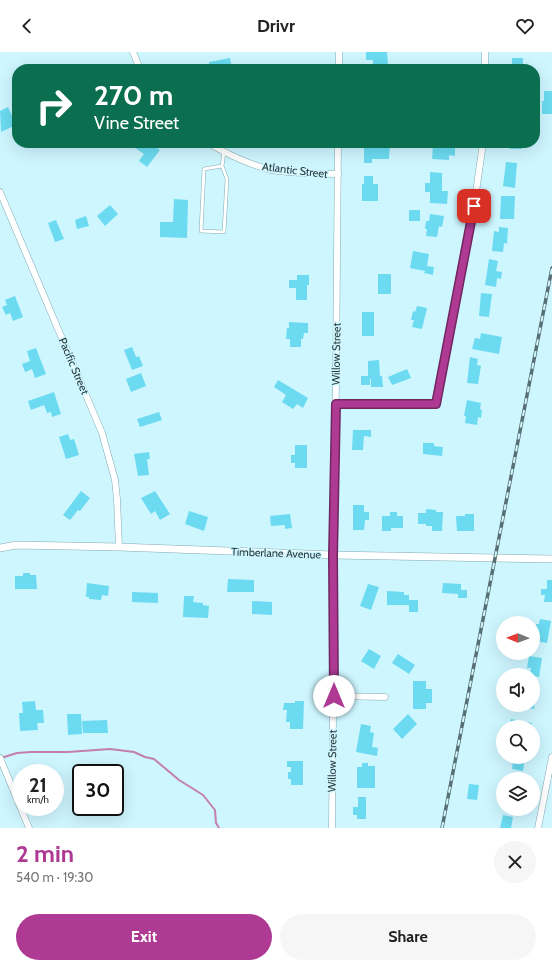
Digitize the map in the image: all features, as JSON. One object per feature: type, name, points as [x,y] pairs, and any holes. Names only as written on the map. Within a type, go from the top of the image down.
[{"type":"street","points":[[133,52],[138,64]]},
{"type":"street","points":[[339,52],[339,64]]},
{"type":"street","points":[[485,52],[485,64]]},
{"type":"street","name":"Atlantic Street","points":[[217,148],[239,160],[268,169],[338,174]]},
{"type":"street","name":"Willow Street","points":[[332,828],[334,696],[333,556],[338,148]]},
{"type":"street","points":[[336,404],[436,404],[474,206],[482,148]]},
{"type":"street","name":"Pacific Street","points":[[0,192],[102,433],[115,480],[118,546]]},
{"type":"street","name":"Timberlane Avenue","points":[[0,548],[16,545],[118,546],[333,556],[552,559]]},
{"type":"street","points":[[334,696],[385,697]]},
{"type":"street","points":[[538,828],[552,757]]},
{"type":"street","points":[[0,758],[29,828]]},
{"type":"lane","points":[[222,166],[204,169],[201,232],[224,232],[227,179],[222,166],[224,152]]},
{"type":"building","points":[[366,52],[387,52],[388,64],[373,64],[373,60],[366,60]]},
{"type":"building","points":[[230,58],[231,64],[209,64],[209,62]]},
{"type":"building","points":[[512,58],[523,58],[523,64],[512,64]]},
{"type":"building","points":[[544,91],[552,91],[552,114],[542,114]]},
{"type":"building","points":[[8,107],[12,116],[12,127],[1,132],[0,111]]},
{"type":"building","points":[[135,148],[157,148],[160,150],[147,167],[139,161],[144,154]]},
{"type":"building","points":[[364,148],[390,148],[389,159],[372,159],[372,163],[364,163]]},
{"type":"building","points":[[433,148],[455,148],[455,156],[449,155],[449,160],[432,159]]},
{"type":"building","points":[[510,148],[522,148],[522,149]]},
{"type":"building","points":[[506,162],[517,163],[515,188],[503,186]]},
{"type":"building","points":[[430,172],[442,173],[442,191],[448,191],[447,204],[430,203],[430,192],[425,192],[425,183],[430,183]]},
{"type":"building","points":[[364,176],[373,176],[373,184],[378,184],[378,201],[362,201],[362,184],[364,184]]},
{"type":"building","points":[[501,196],[515,196],[514,219],[500,219]]},
{"type":"building","points":[[174,199],[188,200],[187,238],[160,237],[160,222],[173,222]]},
{"type":"building","points":[[110,205],[118,214],[105,226],[97,216]]},
{"type":"building","points":[[409,210],[420,210],[420,221],[409,221]]},
{"type":"building","points":[[430,214],[444,216],[442,227],[439,226],[437,237],[426,236],[426,221],[429,221]]},
{"type":"building","points":[[86,216],[89,226],[77,229],[75,220]]},
{"type":"building","points":[[56,220],[64,239],[55,242],[48,223]]},
{"type":"building","points":[[499,227],[508,228],[507,244],[504,243],[503,252],[492,251],[494,231],[499,232]]},
{"type":"building","points":[[413,251],[429,254],[427,266],[434,267],[433,275],[424,273],[425,271],[410,268]]},
{"type":"building","points":[[489,259],[498,261],[496,271],[502,272],[501,279],[497,278],[496,287],[485,285]]},
{"type":"building","points":[[378,274],[391,274],[391,294],[378,294]]},
{"type":"building","points":[[297,275],[309,275],[307,300],[296,300],[296,288],[289,288],[289,280],[297,280]]},
{"type":"building","points":[[481,293],[492,294],[489,317],[479,316]]},
{"type":"building","points":[[15,296],[23,317],[13,321],[10,313],[6,315],[2,307],[7,305],[5,300]]},
{"type":"building","points":[[417,306],[427,308],[422,329],[412,327],[414,320],[411,320],[413,311],[415,312]]},
{"type":"building","points":[[362,312],[374,312],[374,336],[362,336]]},
{"type":"building","points":[[289,322],[308,323],[308,333],[304,333],[303,339],[301,339],[301,347],[290,347],[290,339],[286,339]]},
{"type":"building","points":[[481,333],[502,337],[499,354],[472,349],[475,338],[480,339]]},
{"type":"building","points":[[132,347],[136,357],[139,356],[143,366],[132,370],[124,350]]},
{"type":"building","points":[[36,348],[46,374],[35,378],[32,369],[25,372],[22,364],[30,361],[27,351]]},
{"type":"building","points":[[470,357],[478,359],[477,365],[481,366],[478,384],[467,383]]},
{"type":"building","points":[[379,360],[380,376],[382,376],[383,387],[371,387],[371,379],[370,385],[361,385],[361,376],[368,376],[368,361]]},
{"type":"building","points":[[407,369],[411,378],[392,385],[388,377]]},
{"type":"building","points":[[141,373],[146,386],[131,392],[126,379]]},
{"type":"building","points":[[278,380],[308,398],[303,408],[297,404],[293,409],[282,402],[286,395],[274,387]]},
{"type":"building","points":[[54,392],[61,414],[52,417],[51,412],[47,413],[44,405],[31,410],[28,401]]},
{"type":"building","points":[[467,400],[481,403],[481,418],[478,417],[477,425],[465,423],[466,416],[464,416]]},
{"type":"building","points":[[159,412],[162,420],[140,427],[137,419]]},
{"type":"building","points":[[353,430],[371,430],[371,437],[364,436],[363,450],[352,450]]},
{"type":"building","points":[[68,434],[70,440],[74,439],[79,455],[66,459],[59,437]]},
{"type":"building","points":[[423,443],[434,443],[434,446],[443,447],[442,456],[423,454]]},
{"type":"building","points":[[295,445],[307,445],[307,468],[295,468],[295,463],[291,463],[291,455],[295,455]]},
{"type":"building","points":[[149,452],[150,459],[147,459],[149,475],[138,476],[134,454]]},
{"type":"building","points":[[81,491],[90,498],[80,511],[78,510],[70,520],[63,515]]},
{"type":"building","points":[[155,491],[170,514],[160,520],[155,511],[151,514],[141,498]]},
{"type":"building","points":[[353,505],[364,505],[364,512],[369,512],[369,520],[365,520],[364,530],[353,530]]},
{"type":"building","points":[[426,509],[436,510],[436,512],[443,512],[442,531],[432,531],[432,526],[418,524],[418,513],[426,513]]},
{"type":"building","points":[[189,511],[208,517],[204,531],[185,524]]},
{"type":"building","points":[[390,512],[397,512],[397,516],[403,516],[403,528],[391,528],[391,531],[382,531],[382,516],[390,516]]},
{"type":"building","points":[[290,514],[292,528],[285,529],[285,525],[271,526],[270,516]]},
{"type":"building","points":[[465,514],[474,514],[474,531],[457,531],[456,516],[465,516]]},
{"type":"building","points":[[23,573],[36,575],[37,589],[15,589],[15,576],[23,576]]},
{"type":"building","points":[[228,579],[254,580],[254,592],[227,592]]},
{"type":"building","points":[[547,580],[552,580],[552,602],[544,602],[545,595],[541,595],[541,589],[547,589]]},
{"type":"building","points":[[87,583],[109,586],[108,596],[102,595],[101,600],[89,599],[89,597],[86,597]]},
{"type":"building","points":[[443,583],[461,584],[461,590],[467,590],[467,598],[458,598],[458,594],[442,593]]},
{"type":"building","points":[[368,584],[379,587],[371,610],[360,606]]},
{"type":"building","points":[[387,591],[404,592],[404,595],[409,595],[409,600],[418,600],[418,612],[409,612],[409,605],[387,605]]},
{"type":"building","points":[[132,592],[158,593],[158,603],[132,602]]},
{"type":"building","points":[[184,596],[194,596],[193,602],[203,603],[203,605],[209,606],[208,618],[183,617]]},
{"type":"building","points":[[252,601],[272,602],[272,615],[252,614]]},
{"type":"building","points":[[540,619],[551,621],[547,643],[540,642]]},
{"type":"building","points":[[369,649],[381,656],[374,669],[361,661]]},
{"type":"building","points":[[398,654],[415,665],[409,674],[392,663]]},
{"type":"building","points":[[540,658],[542,658],[540,671],[540,668],[527,668],[528,660],[540,660]]},
{"type":"building","points":[[413,681],[426,681],[426,689],[432,689],[432,703],[426,703],[426,709],[413,709]]},
{"type":"building","points":[[35,701],[36,710],[43,710],[44,723],[37,723],[38,730],[20,731],[19,713],[23,713],[22,702]]},
{"type":"building","points":[[295,701],[304,701],[303,729],[290,729],[290,722],[286,722],[287,710],[283,710],[284,703],[295,703]]},
{"type":"building","points":[[67,714],[81,714],[82,734],[68,735]]},
{"type":"building","points":[[408,714],[417,724],[402,739],[393,729]]},
{"type":"building","points":[[107,720],[108,733],[83,733],[82,721]]},
{"type":"building","points":[[361,724],[371,726],[370,732],[374,733],[372,747],[378,748],[377,756],[356,752]]},
{"type":"building","points":[[287,761],[303,761],[303,785],[291,785],[291,779],[288,779],[288,772],[291,772],[291,767],[287,767]]},
{"type":"building","points":[[362,763],[368,763],[368,766],[375,766],[375,788],[357,788],[357,767],[362,767]]},
{"type":"building","points":[[513,764],[524,764],[523,771],[512,769]]},
{"type":"building","points":[[469,784],[479,785],[477,800],[467,799]]},
{"type":"building","points":[[358,797],[366,797],[366,819],[357,819],[357,815],[353,815],[353,807],[358,807]]},
{"type":"building","points":[[503,816],[513,817],[511,828],[500,828]]},
{"type":"waterway","points":[[1,758],[17,753],[31,752],[68,752],[110,749],[134,752],[154,759],[179,780],[203,795],[215,810],[216,823],[219,828]]},
{"type":"railway","points":[[442,828],[552,268]]},
{"type":"route","points":[[334,696],[333,556],[336,404],[436,404],[474,206]]}]
